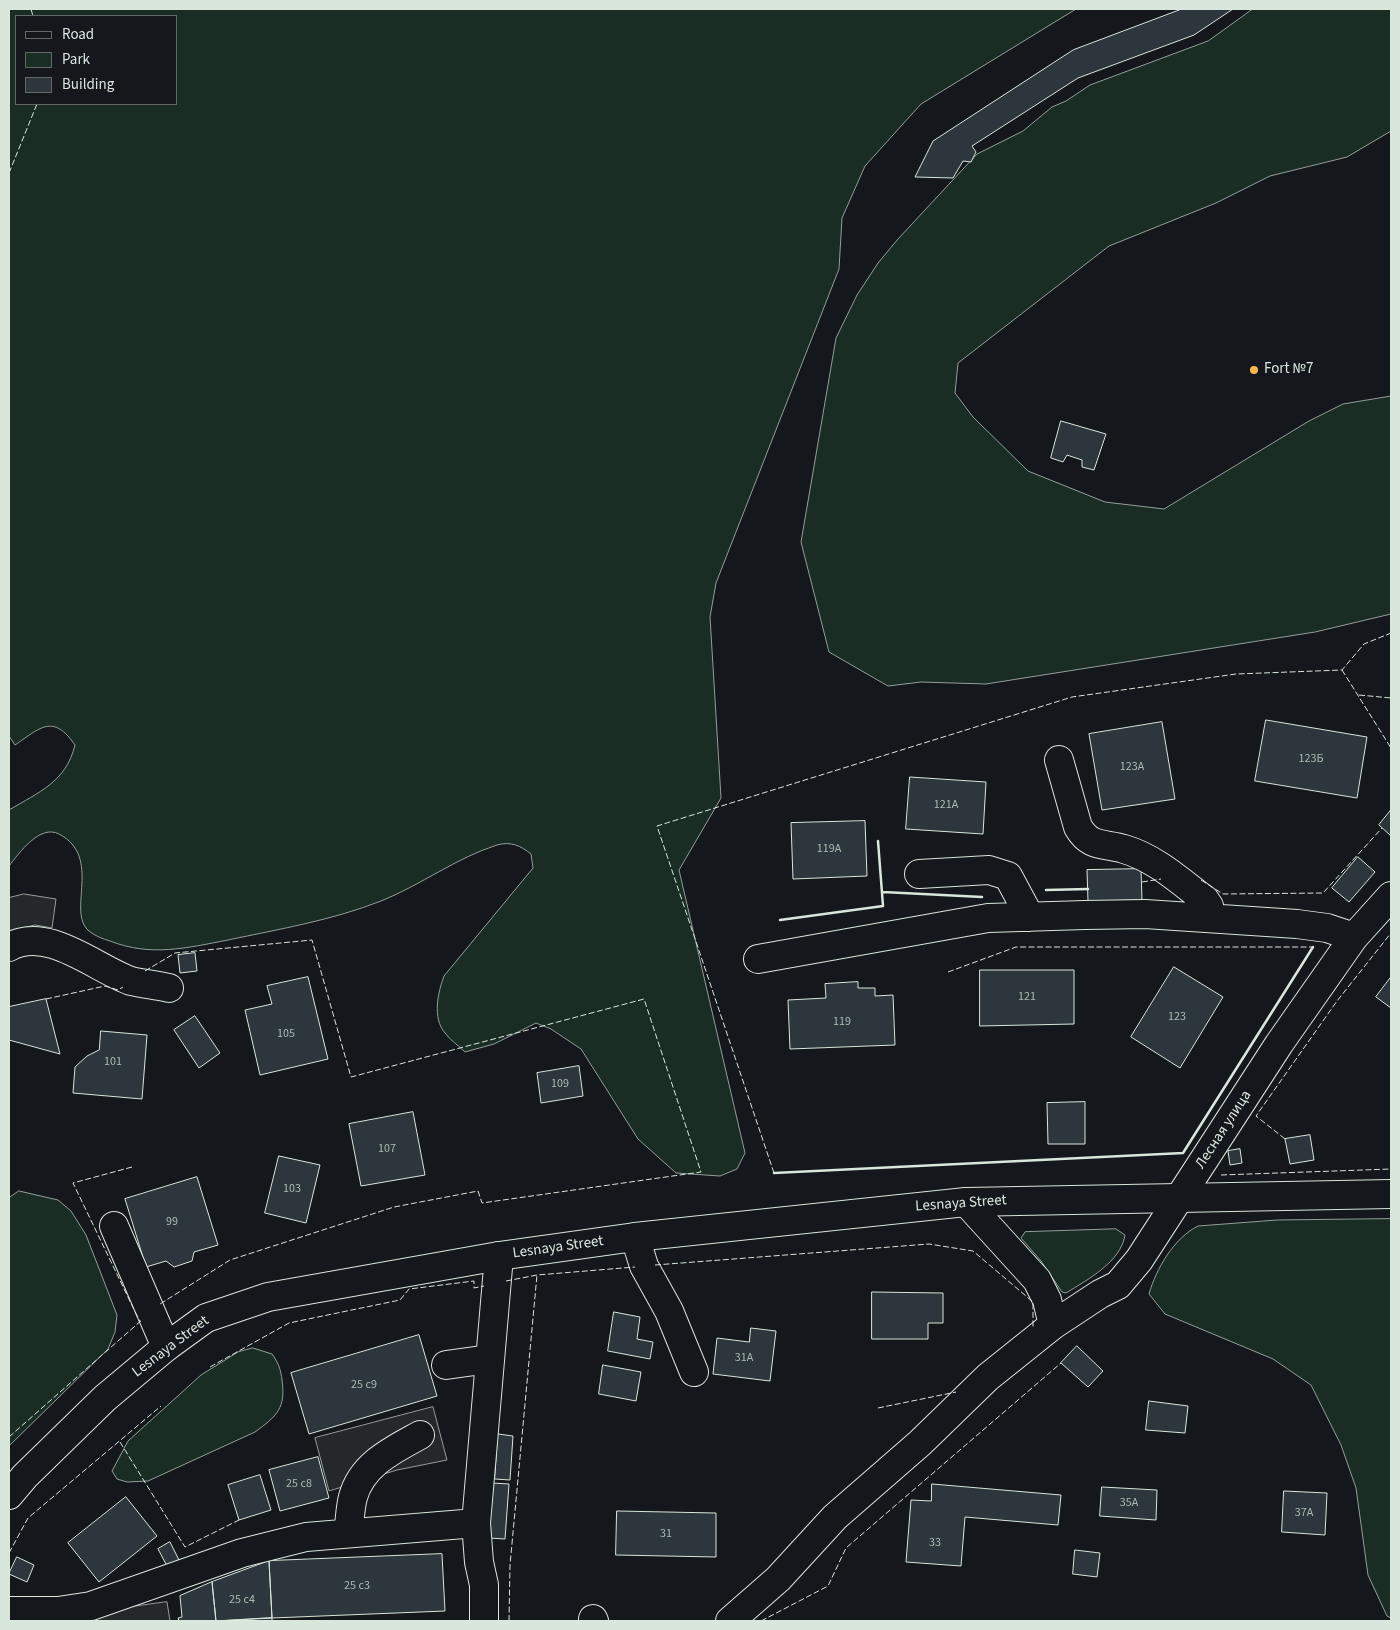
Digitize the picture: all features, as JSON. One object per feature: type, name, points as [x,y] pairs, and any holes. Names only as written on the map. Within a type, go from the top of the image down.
[{"type":"main road","points":[[1059,760],[1078,827],[1084,837],[1098,844],[1131,852],[1167,870],[1205,900],[1211,917]]},
{"type":"main road","points":[[919,874],[989,870],[1008,876],[1030,917]]},
{"type":"main road","name":"Лесная улица","points":[[730,1621],[778,1579],[835,1517],[920,1443],[988,1377],[1053,1325],[1100,1294],[1118,1285],[1139,1260],[1279,1044],[1354,937],[1391,896]]},
{"type":"main road","points":[[758,959],[988,918],[1145,914],[1211,917],[1327,928],[1354,937]]},
{"type":"main road","points":[[9,947],[36,942],[60,945],[131,980],[169,988]]},
{"type":"main road","points":[[1181,1196],[1391,1194]]},
{"type":"main road","name":"Lesnaya Street","points":[[9,1495],[25,1476],[105,1398],[166,1347],[206,1318],[268,1297],[499,1256],[635,1237],[966,1202],[1181,1196]]},
{"type":"main road","points":[[966,1202],[1037,1280],[1047,1300],[1053,1325]]},
{"type":"main road","points":[[114,1226],[166,1347]]},
{"type":"main road","points":[[635,1237],[644,1266],[670,1311],[694,1372]]},
{"type":"main road","points":[[484,1621],[484,1585],[478,1562],[476,1523],[486,1431],[489,1359],[499,1256]]},
{"type":"main road","points":[[446,1365],[489,1359]]},
{"type":"main road","points":[[348,1533],[353,1496],[364,1476],[381,1457],[420,1435]]},
{"type":"main road","points":[[9,1611],[58,1611],[91,1606],[242,1553],[306,1537],[476,1523]]},
{"type":"green space","points":[[9,9],[1076,9],[921,104],[865,166],[842,218],[839,269],[716,583],[710,617],[721,798],[679,870],[745,1153],[737,1169],[720,1176],[676,1173],[638,1139],[581,1049],[551,1029],[536,1023],[494,1044],[465,1052],[445,1033],[437,1013],[438,997],[444,976],[533,868],[531,854],[523,849],[516,845],[502,844],[482,850],[396,895],[363,908],[306,924],[169,950],[140,949],[125,946],[94,934],[89,931],[83,922],[81,911],[82,870],[79,856],[72,844],[59,834],[52,832],[37,836],[9,866],[9,810],[50,785],[65,768],[71,758],[75,745],[67,735],[53,726],[39,729],[15,745],[9,736]]},
{"type":"green space","points":[[1253,9],[1391,9],[1391,131],[1347,157],[1270,176],[1216,203],[1109,246],[958,363],[955,393],[973,417],[1028,471],[1105,502],[1164,509],[1309,421],[1343,404],[1391,396],[1391,614],[1315,632],[986,684],[921,682],[888,686],[829,652],[801,542],[836,338],[857,295],[878,263],[977,154],[1023,131],[1052,107],[1066,101],[1090,85],[1208,41]]},
{"type":"green space","points":[[19,1191],[58,1200],[71,1211],[86,1235],[117,1315],[115,1332],[108,1349],[9,1446],[9,1198]]},
{"type":"green space","points":[[1391,1219],[1391,1618],[1387,1616],[1368,1575],[1356,1488],[1341,1445],[1311,1385],[1273,1359],[1165,1314],[1149,1294],[1156,1275],[1167,1255],[1181,1238],[1198,1226],[1277,1220]]},
{"type":"green space","points":[[1116,1229],[1125,1235],[1117,1254],[1102,1269],[1066,1293],[1062,1292],[1041,1261],[1021,1238],[1025,1232]]},
{"type":"green space","points":[[253,1348],[272,1354],[278,1363],[281,1373],[283,1398],[278,1410],[269,1421],[255,1432],[148,1481],[127,1482],[117,1479],[112,1471],[128,1441],[201,1375],[238,1352]]},
{"type":"shaded area","points":[[24,894],[56,899],[52,928],[35,925],[9,931],[9,898]]},
{"type":"shaded area","points":[[433,1407],[447,1460],[397,1470],[329,1491],[315,1438]]},
{"type":"shaded area","points":[[167,1602],[170,1621],[52,1621],[52,1618]]},
{"type":"building","points":[[1182,9],[1233,9],[1194,35],[1078,78],[972,146],[976,152],[971,162],[963,161],[953,178],[915,177],[933,141],[1073,50]]},
{"type":"building","points":[[1061,421],[1106,434],[1094,470],[1082,467],[1082,460],[1067,455],[1063,462],[1051,458]]},
{"type":"building","points":[[1266,720],[1367,737],[1357,798],[1255,781]]},
{"type":"building","points":[[1162,722],[1175,799],[1102,810],[1089,734]]},
{"type":"building","points":[[910,777],[986,782],[983,834],[906,829]]},
{"type":"building","points":[[1391,810],[1391,836],[1379,825]]},
{"type":"building","points":[[865,821],[867,876],[793,879],[791,823]]},
{"type":"building","points":[[1358,857],[1375,872],[1349,902],[1332,888]]},
{"type":"building","points":[[1141,869],[1142,900],[1088,901],[1087,870]]},
{"type":"building","points":[[195,953],[197,971],[180,973],[178,955]]},
{"type":"building","points":[[1174,967],[1223,997],[1180,1068],[1131,1037]]},
{"type":"building","points":[[980,970],[1074,970],[1074,1024],[980,1026]]},
{"type":"building","points":[[308,977],[328,1059],[260,1075],[245,1010],[272,1004],[267,986]]},
{"type":"building","points":[[1391,977],[1391,1008],[1376,997]]},
{"type":"building","points":[[858,982],[858,988],[875,988],[875,996],[893,995],[895,1045],[790,1049],[788,1000],[826,998],[825,984]]},
{"type":"building","points":[[46,999],[60,1054],[9,1040],[9,1007]]},
{"type":"building","points":[[195,1016],[220,1053],[199,1068],[174,1030]]},
{"type":"building","points":[[101,1031],[147,1035],[142,1099],[73,1093],[75,1067],[87,1056],[99,1050]]},
{"type":"building","points":[[579,1066],[583,1096],[541,1103],[537,1073]]},
{"type":"building","points":[[1085,1102],[1085,1144],[1048,1144],[1047,1103]]},
{"type":"building","points":[[413,1112],[425,1175],[361,1186],[349,1124]]},
{"type":"building","points":[[1310,1135],[1314,1160],[1290,1164],[1285,1139]]},
{"type":"building","points":[[1240,1149],[1242,1163],[1230,1165],[1228,1151]]},
{"type":"building","points":[[279,1156],[320,1165],[306,1223],[265,1213]]},
{"type":"building","points":[[197,1177],[218,1245],[194,1252],[192,1261],[174,1267],[166,1261],[146,1267],[125,1199]]},
{"type":"building","points":[[872,1292],[943,1293],[943,1323],[928,1323],[928,1339],[872,1339]]},
{"type":"building","points":[[614,1312],[640,1317],[637,1339],[653,1342],[650,1359],[608,1351]]},
{"type":"building","points":[[751,1328],[776,1331],[770,1381],[713,1374],[717,1338],[749,1342]]},
{"type":"building","points":[[419,1335],[437,1396],[309,1434],[291,1373]]},
{"type":"building","points":[[1077,1346],[1103,1371],[1088,1387],[1061,1363]]},
{"type":"building","points":[[603,1365],[641,1372],[636,1401],[599,1394]]},
{"type":"building","points":[[1149,1401],[1188,1406],[1185,1433],[1146,1430]]},
{"type":"building","points":[[498,1434],[513,1436],[510,1480],[495,1479]]},
{"type":"building","points":[[318,1457],[329,1498],[280,1511],[269,1470]]},
{"type":"building","points":[[260,1475],[271,1510],[239,1520],[228,1485]]},
{"type":"building","points":[[492,1483],[509,1484],[505,1539],[488,1538]]},
{"type":"building","points":[[932,1484],[1061,1495],[1058,1525],[965,1517],[961,1566],[906,1562],[911,1500],[931,1501]]},
{"type":"building","points":[[1102,1487],[1157,1490],[1156,1520],[1100,1516]]},
{"type":"building","points":[[1284,1491],[1327,1493],[1325,1535],[1282,1532]]},
{"type":"building","points":[[126,1497],[157,1536],[99,1582],[68,1543]]},
{"type":"building","points":[[617,1511],[716,1513],[716,1557],[616,1555]]},
{"type":"building","points":[[170,1542],[179,1560],[167,1566],[158,1549]]},
{"type":"building","points":[[1075,1550],[1100,1553],[1097,1577],[1073,1574]]},
{"type":"building","points":[[442,1554],[445,1611],[272,1618],[269,1561]]},
{"type":"building","points":[[17,1557],[34,1565],[27,1582],[9,1574]]},
{"type":"building","points":[[269,1561],[272,1618],[216,1621],[212,1582]]},
{"type":"building","points":[[212,1582],[216,1621],[179,1621],[178,1618],[182,1617],[180,1596]]},
{"type":"building","points":[[272,1618],[272,1621],[216,1621]]},
{"type":"fence","points":[[31,9],[33,15]]},
{"type":"fence","points":[[9,173],[37,105]]},
{"type":"fence","points":[[774,1173],[657,826],[1072,697],[1236,674],[1342,670],[1364,644],[1391,633]]},
{"type":"fence","points":[[1342,670],[1391,748]]},
{"type":"fence","points":[[1359,695],[1391,698]]},
{"type":"fence","points":[[1201,880],[1223,894],[1323,893],[1382,828]]},
{"type":"fence","points":[[1142,882],[1161,879]]},
{"type":"fence","points":[[1285,1139],[1256,1116],[1337,1001],[1391,933]]},
{"type":"fence","points":[[145,971],[175,953],[312,940],[351,1077],[644,999],[701,1172],[482,1203],[478,1191],[394,1207],[230,1260],[160,1304]]},
{"type":"fence","points":[[948,972],[1016,947],[1313,947]]},
{"type":"fence","points":[[46,999],[105,986],[118,990],[123,987]]},
{"type":"fence","points":[[132,1167],[73,1183],[140,1322]]},
{"type":"fence","points":[[1221,1175],[1391,1169]]},
{"type":"fence","points":[[655,1265],[929,1244],[973,1251],[1033,1302],[1033,1327]]},
{"type":"fence","points":[[506,1281],[537,1275],[635,1267]]},
{"type":"fence","points":[[509,1621],[510,1565],[537,1275]]},
{"type":"fence","points":[[210,1367],[289,1323],[400,1300],[409,1289],[474,1281],[474,1288],[484,1286]]},
{"type":"fence","points":[[9,1437],[143,1319]]},
{"type":"fence","points":[[761,1621],[828,1586],[846,1548],[1061,1363]]},
{"type":"fence","points":[[878,1408],[956,1392]]},
{"type":"fence","points":[[9,1553],[28,1518],[161,1406]]},
{"type":"fence","points":[[120,1442],[185,1547],[239,1520]]},
{"type":"wall","points":[[780,920],[883,906],[878,841]]},
{"type":"wall","points":[[1046,890],[1088,889]]},
{"type":"wall","points":[[883,892],[982,897]]},
{"type":"wall","points":[[774,1173],[1183,1153],[1313,947]]},
{"type":"place","name":"Fort №7","points":[[1254,370]]}]
